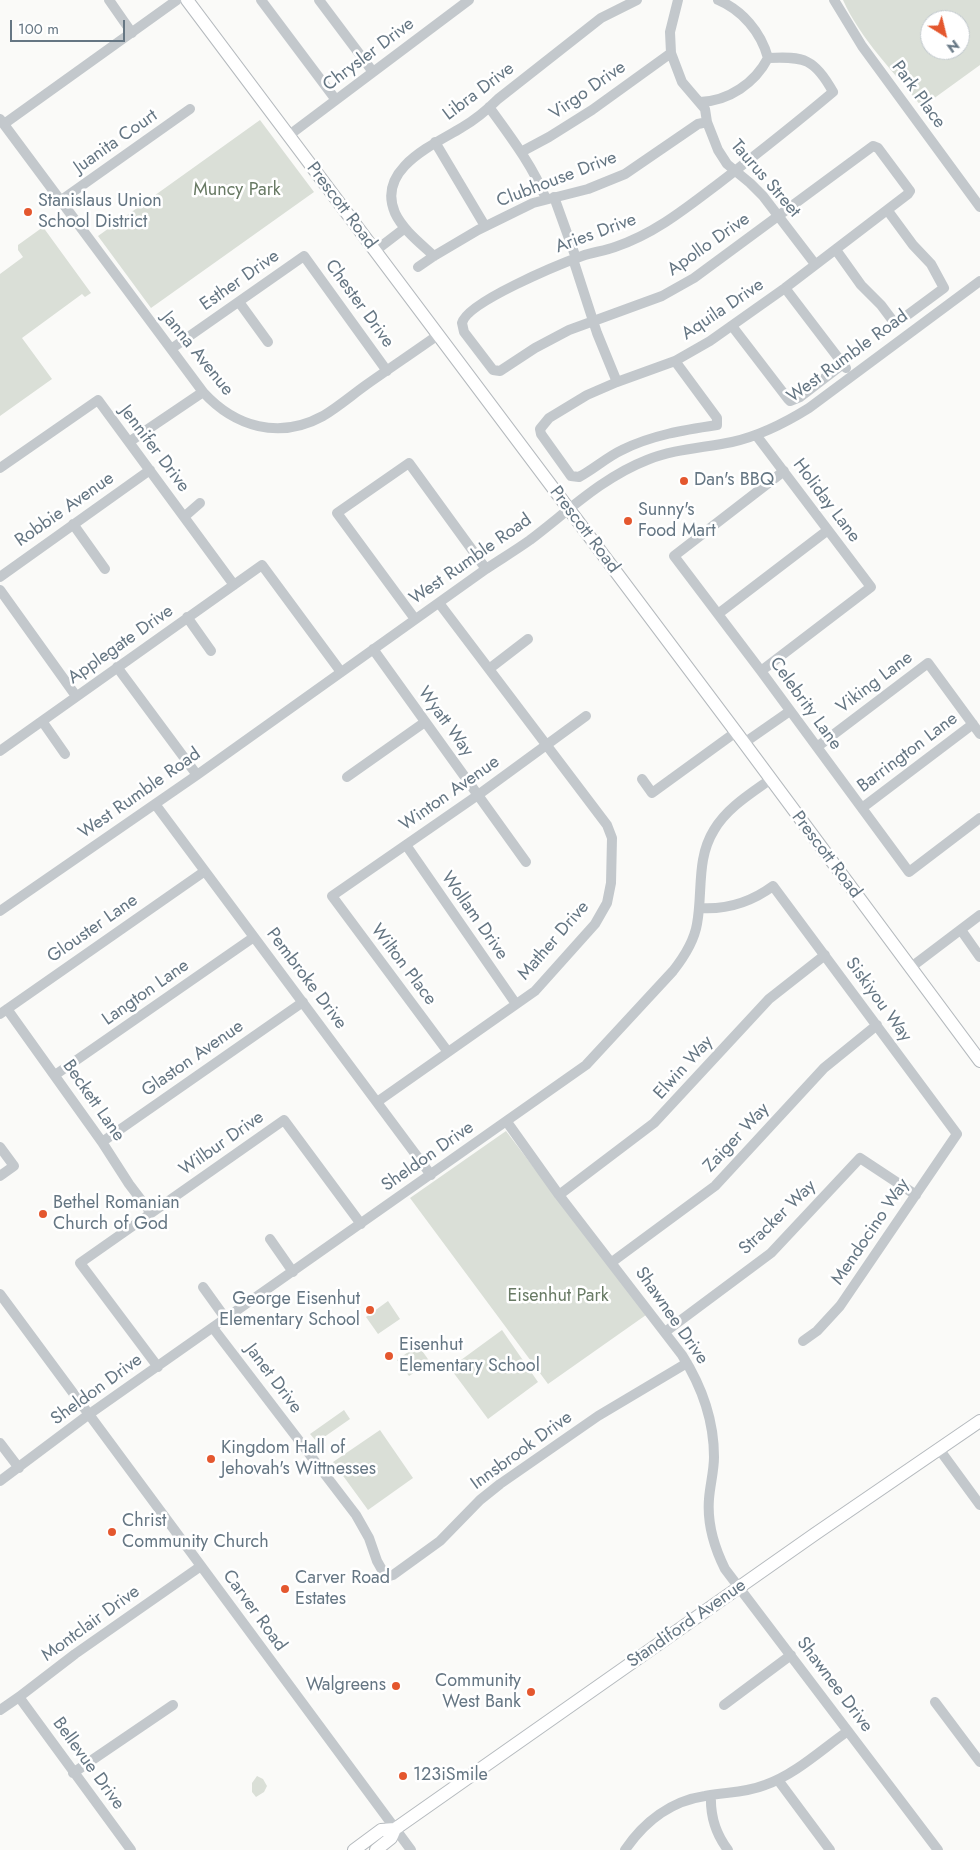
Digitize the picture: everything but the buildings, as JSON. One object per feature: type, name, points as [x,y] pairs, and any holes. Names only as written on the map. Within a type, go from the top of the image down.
[{"type":"main road","name":"Prescott Road","points":[[187,0],[736,732],[980,1061]]},
{"type":"main road","name":"Standiford Avenue","points":[[354,1850],[381,1830],[395,1829],[980,1421]]},
{"type":"main road","name":"Standiford Avenue","points":[[376,1850],[391,1838],[395,1829]]},
{"type":"street","points":[[109,0],[132,33]]},
{"type":"street","points":[[2,122],[177,0]]},
{"type":"street","points":[[261,0],[336,100]]},
{"type":"street","points":[[319,0],[373,72]]},
{"type":"street","name":"Chrysler Drive","points":[[288,136],[469,0]]},
{"type":"street","name":"Libra Drive","points":[[434,256],[405,228],[396,214],[393,206],[393,191],[394,182],[398,174],[412,158],[435,142],[460,129],[489,108],[505,93],[601,18],[637,0]]},
{"type":"street","name":"Taurus Street","points":[[678,0],[670,32],[671,53],[682,82],[705,109],[713,140],[722,157],[762,196],[815,264]]},
{"type":"street","points":[[700,102],[714,101],[731,95],[750,82],[768,58],[766,49],[750,23],[732,7],[718,0]]},
{"type":"street","name":"Park Place","points":[[834,0],[862,46],[980,207]]},
{"type":"street","name":"Virgo Drive","points":[[521,152],[592,110],[671,53]]},
{"type":"street","name":"Aries Drive","points":[[496,372],[464,332],[463,319],[487,301],[519,282],[575,259],[613,248],[645,235],[678,214],[736,170],[833,92],[820,72],[807,62],[793,56],[768,58]]},
{"type":"street","points":[[489,108],[521,152],[541,187],[550,198],[575,259],[593,320],[617,382]]},
{"type":"street","name":"Juanita Court","points":[[60,201],[190,109]]},
{"type":"street","name":"Janna Avenue","points":[[2,122],[203,392],[223,411],[246,424],[287,428],[310,422],[322,416],[438,335]]},
{"type":"street","name":"Clubhouse Drive","points":[[418,267],[485,226],[533,203],[610,182],[639,165],[698,124],[707,122]]},
{"type":"street","points":[[435,142],[485,226]]},
{"type":"street","name":"Apollo Drive","points":[[496,372],[551,339],[593,320],[662,296],[694,278],[873,146],[878,148],[910,191]]},
{"type":"street","name":"Aquila Drive","points":[[675,361],[717,418],[717,425],[677,432],[640,442],[622,450],[583,475],[574,478],[571,476],[543,439],[540,429],[550,418],[588,395],[617,382],[675,361],[732,326],[888,211],[910,191]]},
{"type":"street","points":[[836,250],[861,285],[881,305],[895,323],[944,288],[930,264],[905,236],[888,211]]},
{"type":"street","points":[[375,251],[405,228]]},
{"type":"street","name":"Esther Drive","points":[[171,349],[304,256]]},
{"type":"street","name":"Chester Drive","points":[[304,256],[387,371]]},
{"type":"street","name":"West Rumble Road","points":[[0,911],[197,775],[486,569],[530,540],[616,476],[646,460],[671,452],[715,445],[756,435],[775,427],[809,408],[847,369],[980,281]]},
{"type":"street","points":[[732,326],[790,400],[847,369],[785,288]]},
{"type":"street","points":[[239,302],[268,342]]},
{"type":"street","points":[[130,442],[203,392]]},
{"type":"street","name":"Jennifer Drive","points":[[0,468],[98,400],[234,585]]},
{"type":"street","name":"Holiday Lane","points":[[756,435],[871,587],[762,672]]},
{"type":"street","points":[[415,620],[338,513],[409,462],[486,569]]},
{"type":"street","name":"Robbie Avenue","points":[[0,577],[150,470]]},
{"type":"street","name":"Celebrity Lane","points":[[784,472],[674,556],[909,872],[980,818]]},
{"type":"street","name":"Jennifer Drive","points":[[184,517],[200,504]]},
{"type":"street","points":[[73,524],[105,569]]},
{"type":"street","points":[[718,614],[828,530]]},
{"type":"street","name":"Applegate Drive","points":[[0,752],[262,565],[341,672]]},
{"type":"street","points":[[0,590],[76,696]]},
{"type":"street","name":"Mather Drive","points":[[377,1102],[535,991],[595,924],[607,903],[611,883],[611,833],[607,825],[439,603]]},
{"type":"street","points":[[188,617],[211,651]]},
{"type":"street","points":[[489,669],[528,639]]},
{"type":"street","name":"Wyatt Way","points":[[373,649],[526,862]]},
{"type":"street","name":"Viking Lane","points":[[816,746],[928,662],[973,724]]},
{"type":"street","points":[[117,667],[197,775]]},
{"type":"street","points":[[744,743],[790,711]]},
{"type":"street","name":"Winton Avenue","points":[[332,896],[478,795],[586,716]]},
{"type":"street","points":[[42,721],[66,754]]},
{"type":"street","points":[[347,777],[425,722]]},
{"type":"street","points":[[973,724],[980,734]]},
{"type":"street","name":"Barrington Lane","points":[[862,808],[973,724]]},
{"type":"street","points":[[642,779],[652,792],[736,732]]},
{"type":"street","name":"Sheldon Drive","points":[[0,1481],[88,1415],[586,1065],[683,958],[697,925],[701,869],[704,854],[714,831],[730,810],[770,779]]},
{"type":"street","name":"Pembroke Drive","points":[[155,804],[432,1175]]},
{"type":"street","name":"Wollam Drive","points":[[406,846],[516,1004]]},
{"type":"street","name":"Glouster Lane","points":[[3,1012],[205,871]]},
{"type":"street","name":"Siskiyou Way","points":[[699,908],[713,909],[739,905],[753,899],[773,886],[958,1134]]},
{"type":"street","name":"Wilton Place","points":[[332,896],[448,1052]]},
{"type":"street","points":[[910,968],[980,915]]},
{"type":"street","points":[[961,930],[980,957]]},
{"type":"street","name":"Langton Lane","points":[[56,1075],[254,937]]},
{"type":"street","name":"Elwin Way","points":[[559,1195],[654,1123],[769,999],[825,955]]},
{"type":"street","name":"Glaston Avenue","points":[[102,1142],[303,1002]]},
{"type":"street","name":"Beckett Lane","points":[[3,1012],[56,1075],[128,1184],[151,1213]]},
{"type":"street","name":"Zaiger Way","points":[[612,1262],[715,1186],[824,1068],[877,1025]]},
{"type":"street","name":"Wilbur Drive","points":[[158,1367],[80,1263],[151,1213],[284,1120],[362,1224]]},
{"type":"street","name":"Shawnee Drive","points":[[507,1122],[559,1195],[687,1362],[696,1380],[711,1424],[714,1458],[708,1512],[712,1540],[726,1569],[938,1850]]},
{"type":"street","name":"Mendocino Way","points":[[803,1341],[817,1331],[840,1306],[958,1134]]},
{"type":"street","points":[[0,1147],[14,1166],[0,1176]]},
{"type":"street","name":"Stracker Way","points":[[665,1332],[771,1253],[860,1158],[916,1196]]},
{"type":"street","points":[[270,1239],[293,1272]]},
{"type":"street","points":[[203,1287],[226,1319]]},
{"type":"street","name":"Carver Road","points":[[0,1294],[411,1850]]},
{"type":"street","name":"Janet Drive","points":[[213,1328],[356,1515],[369,1538],[377,1561],[386,1577]]},
{"type":"street","name":"Innsbrook Drive","points":[[386,1577],[393,1575],[440,1541],[480,1500],[500,1484],[598,1416],[687,1362]]},
{"type":"street","points":[[0,1443],[18,1468]]},
{"type":"street","points":[[938,1449],[980,1505]]},
{"type":"street","name":"Montclair Drive","points":[[0,1710],[75,1654],[201,1566]]},
{"type":"street","points":[[724,1705],[791,1655]]},
{"type":"street","name":"Bellevue Drive","points":[[19,1697],[129,1849]]},
{"type":"street","points":[[935,1702],[980,1762]]},
{"type":"street","points":[[73,1772],[173,1705]]},
{"type":"street","points":[[625,1850],[643,1828],[665,1810],[692,1799],[751,1790],[778,1780],[848,1730]]},
{"type":"street","points":[[778,1780],[830,1850]]},
{"type":"street","points":[[711,1795],[714,1826],[728,1850]]},
{"type":"green space","points":[[843,0],[980,0],[980,65],[922,107],[859,29]]},
{"type":"green space","name":"Muncy Park","points":[[260,120],[314,192],[151,308],[98,236]]},
{"type":"green space","points":[[43,227],[91,293],[85,297],[82,294],[22,338],[52,379],[0,416],[0,274],[23,257],[18,250],[18,245]]},
{"type":"green space","name":"Eisenhut Park","points":[[506,1131],[646,1315],[548,1384],[410,1198]]},
{"type":"green space","points":[[388,1301],[400,1319],[378,1334],[366,1317]]},
{"type":"green space","points":[[502,1330],[538,1382],[488,1419],[450,1368]]},
{"type":"green space","points":[[418,1345],[430,1362],[409,1376],[397,1360]]},
{"type":"green space","points":[[344,1410],[350,1419],[317,1442],[310,1434]]},
{"type":"green space","points":[[380,1430],[413,1478],[368,1510],[333,1462]]},
{"type":"green space","points":[[315,1591],[321,1594],[321,1598],[319,1603],[314,1604],[308,1598],[311,1592]]},
{"type":"green space","points":[[257,1776],[263,1779],[267,1786],[264,1792],[256,1797],[252,1792],[252,1783]]},
{"type":"place","name":"Stanislaus Union School District","points":[[28,212]]},
{"type":"place","name":"Dan's BBQ","points":[[684,481]]},
{"type":"place","name":"Sunny's Food Mart","points":[[628,521]]},
{"type":"place","name":"Bethel Romanian Church of God","points":[[43,1214]]},
{"type":"place","name":"George Eisenhut Elementary School","points":[[370,1310]]},
{"type":"place","name":"Eisenhut Elementary School","points":[[389,1356]]},
{"type":"place","name":"Kingdom Hall of Jehovah's Wittnesses","points":[[211,1459]]},
{"type":"place","name":"Christ Community Church","points":[[112,1532]]},
{"type":"place","name":"Carver Road Estates","points":[[285,1589]]},
{"type":"place","name":"Walgreens","points":[[396,1686]]},
{"type":"place","name":"Community West Bank","points":[[531,1692]]},
{"type":"place","name":"123iSmile","points":[[403,1776]]}]
